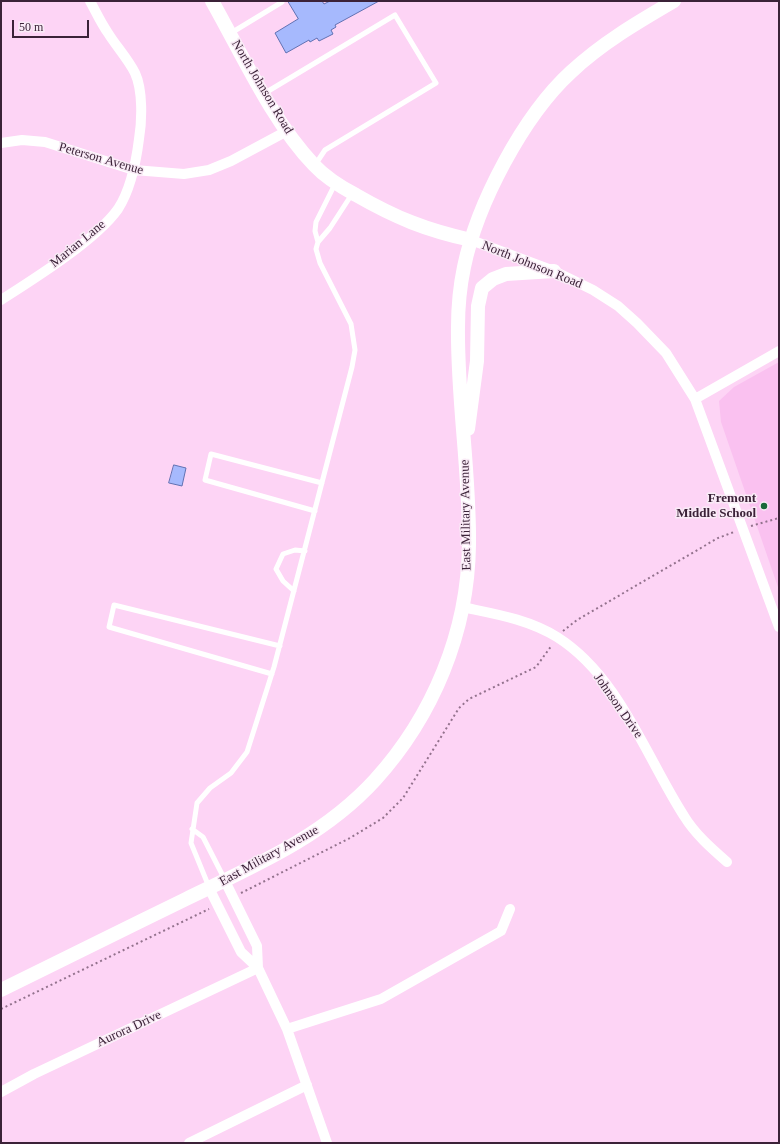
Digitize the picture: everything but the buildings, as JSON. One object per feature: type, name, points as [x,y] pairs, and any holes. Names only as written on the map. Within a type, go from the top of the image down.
[{"type":"main road","name":"North Johnson Road","points":[[212,1],[264,94],[287,131],[315,166],[335,183],[398,218],[431,231],[471,240]]},
{"type":"main road","name":"East Military Avenue","points":[[1,990],[284,851],[331,821],[374,780],[409,737],[423,713],[448,659],[462,608],[467,580],[469,545],[458,326],[464,269],[471,240],[498,175],[529,121],[547,97],[568,74],[605,44],[674,1]]},
{"type":"main road","points":[[464,451],[473,405],[477,360],[478,306],[482,288],[493,279],[506,274],[554,271]]},
{"type":"street","name":"Marian Lane","points":[[1,300],[74,249],[104,225],[118,209],[126,193],[134,170],[142,123],[136,74],[106,31],[90,1]]},
{"type":"street","name":"Peterson Avenue","points":[[1,143],[22,140],[45,142],[134,170],[184,174],[209,170],[231,161],[287,131]]},
{"type":"street","name":"North Johnson Road","points":[[471,240],[554,271],[605,297],[638,323],[666,353],[695,399],[737,508],[779,627]]},
{"type":"street","points":[[695,399],[779,351]]},
{"type":"street","name":"Johnson Drive","points":[[462,608],[506,616],[532,624],[558,638],[586,661],[614,696],[644,743],[684,817],[708,846],[727,862]]},
{"type":"street","points":[[225,881],[257,946],[258,968]]},
{"type":"street","points":[[209,888],[241,952],[258,968],[287,1029],[327,1143]]},
{"type":"street","points":[[287,1029],[381,999],[501,931],[510,909]]},
{"type":"street","name":"Aurora Drive","points":[[1,1092],[34,1074],[258,968]]},
{"type":"street","points":[[189,1143],[307,1085]]},
{"type":"lane","points":[[230,34],[282,2]]},
{"type":"lane","points":[[264,94],[395,14],[436,83],[326,150],[315,166]]},
{"type":"lane","points":[[318,242],[315,231],[316,222],[335,183]]},
{"type":"lane","points":[[209,888],[191,843],[192,828],[197,803],[210,788],[231,773],[247,752],[280,646],[355,350],[351,324],[320,263],[316,249],[318,242],[330,228],[352,193]]},
{"type":"lane","points":[[315,511],[205,480],[211,454],[322,483]]},
{"type":"lane","points":[[294,591],[283,581],[276,569],[283,554],[295,550],[305,551]]},
{"type":"lane","points":[[272,674],[108,627],[114,605],[280,646]]},
{"type":"lane","points":[[192,828],[203,837],[225,881]]},
{"type":"shaded area","name":"Fremont Middle School","points":[[779,362],[779,590],[721,422],[719,401],[734,387]]},
{"type":"place","name":"Fremont Middle School","points":[[764,506]]}]
